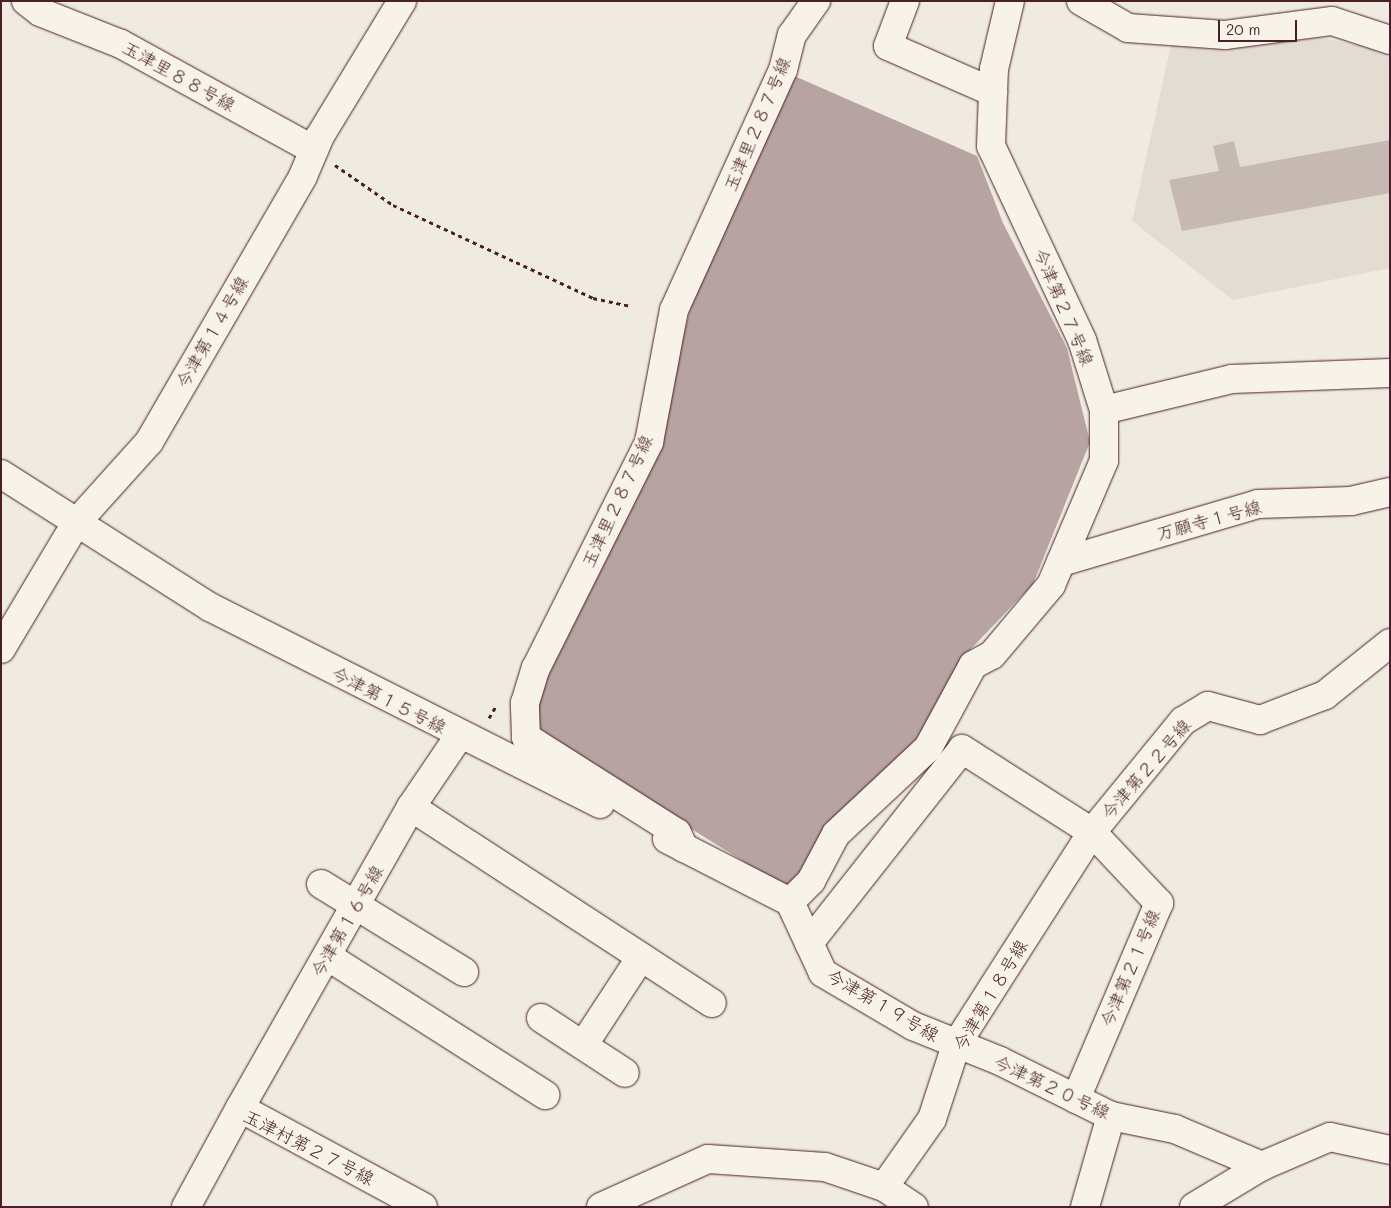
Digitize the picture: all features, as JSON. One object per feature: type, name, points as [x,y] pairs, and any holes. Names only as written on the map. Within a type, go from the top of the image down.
[{"type":"street","name":"今津第１４号線","points":[[1,649],[76,523],[149,442],[314,150],[402,1]]},
{"type":"street","name":"玉津里２８７号線","points":[[684,848],[677,833],[526,737],[525,703],[536,668],[649,442],[674,310],[783,70],[792,35],[816,1]]},
{"type":"street","points":[[905,1],[888,46],[993,92]]},
{"type":"street","name":"今津第２７号線","points":[[790,902],[811,881],[836,834],[928,748],[973,665],[998,662],[1051,584],[1104,461],[1104,410],[1082,340],[991,146],[993,92],[1010,1]]},
{"type":"street","points":[[1081,1],[1128,28],[1225,35],[1332,22],[1390,40]]},
{"type":"street","name":"玉津里８８号線","points":[[33,7],[121,44],[314,150]]},
{"type":"street","points":[[1104,410],[1232,379],[1390,373]]},
{"type":"street","name":"今津第１５号線","points":[[1,474],[210,607],[459,736],[477,740],[790,902]]},
{"type":"street","name":"万願寺１号線","points":[[1061,562],[1258,504],[1351,501],[1390,492]]},
{"type":"street","name":"今津第２２号線","points":[[1092,832],[1183,721],[1208,706],[1260,720],[1325,695],[1390,643]]},
{"type":"street","name":"今津第１６号線","points":[[240,1108],[412,807],[459,736]]},
{"type":"street","name":"今津第２１号線","points":[[809,943],[962,750],[1092,832],[1159,903],[1076,1098]]},
{"type":"street","points":[[412,807],[712,1003]]},
{"type":"street","name":"今津第１８号線","points":[[884,1187],[932,1119],[956,1046],[1092,832]]},
{"type":"street","points":[[321,884],[464,972]]},
{"type":"street","name":"今津第１９号線","points":[[790,902],[823,973],[956,1046]]},
{"type":"street","points":[[327,956],[545,1095]]},
{"type":"street","points":[[584,1044],[641,957]]},
{"type":"street","points":[[541,1018],[584,1044],[625,1073]]},
{"type":"street","name":"今津第２０号線","points":[[956,1046],[1076,1098],[1111,1116],[1175,1129],[1262,1166]]},
{"type":"street","name":"玉津村第２７号線","points":[[186,1207],[240,1108],[423,1207]]},
{"type":"street","points":[[1085,1207],[1111,1116]]},
{"type":"street","points":[[1194,1207],[1262,1166],[1330,1137],[1390,1150]]},
{"type":"street","points":[[601,1207],[708,1159],[825,1167],[884,1187],[914,1207]]},
{"type":"path","points":[[314,150],[392,206],[593,298],[631,306]]},
{"type":"shaded area","points":[[1314,36],[1390,52],[1390,268],[1233,300],[1132,221],[1172,40]]},
{"type":"shaded area","points":[[792,75],[977,156],[1003,223],[1067,348],[1090,442],[1033,584],[968,652],[916,751],[806,876],[785,887],[551,742],[538,729],[534,700],[682,338],[696,289]]},
{"type":"building","points":[[1390,140],[1390,193],[1182,231],[1169,180],[1219,171],[1213,146],[1234,141],[1240,167]]}]
